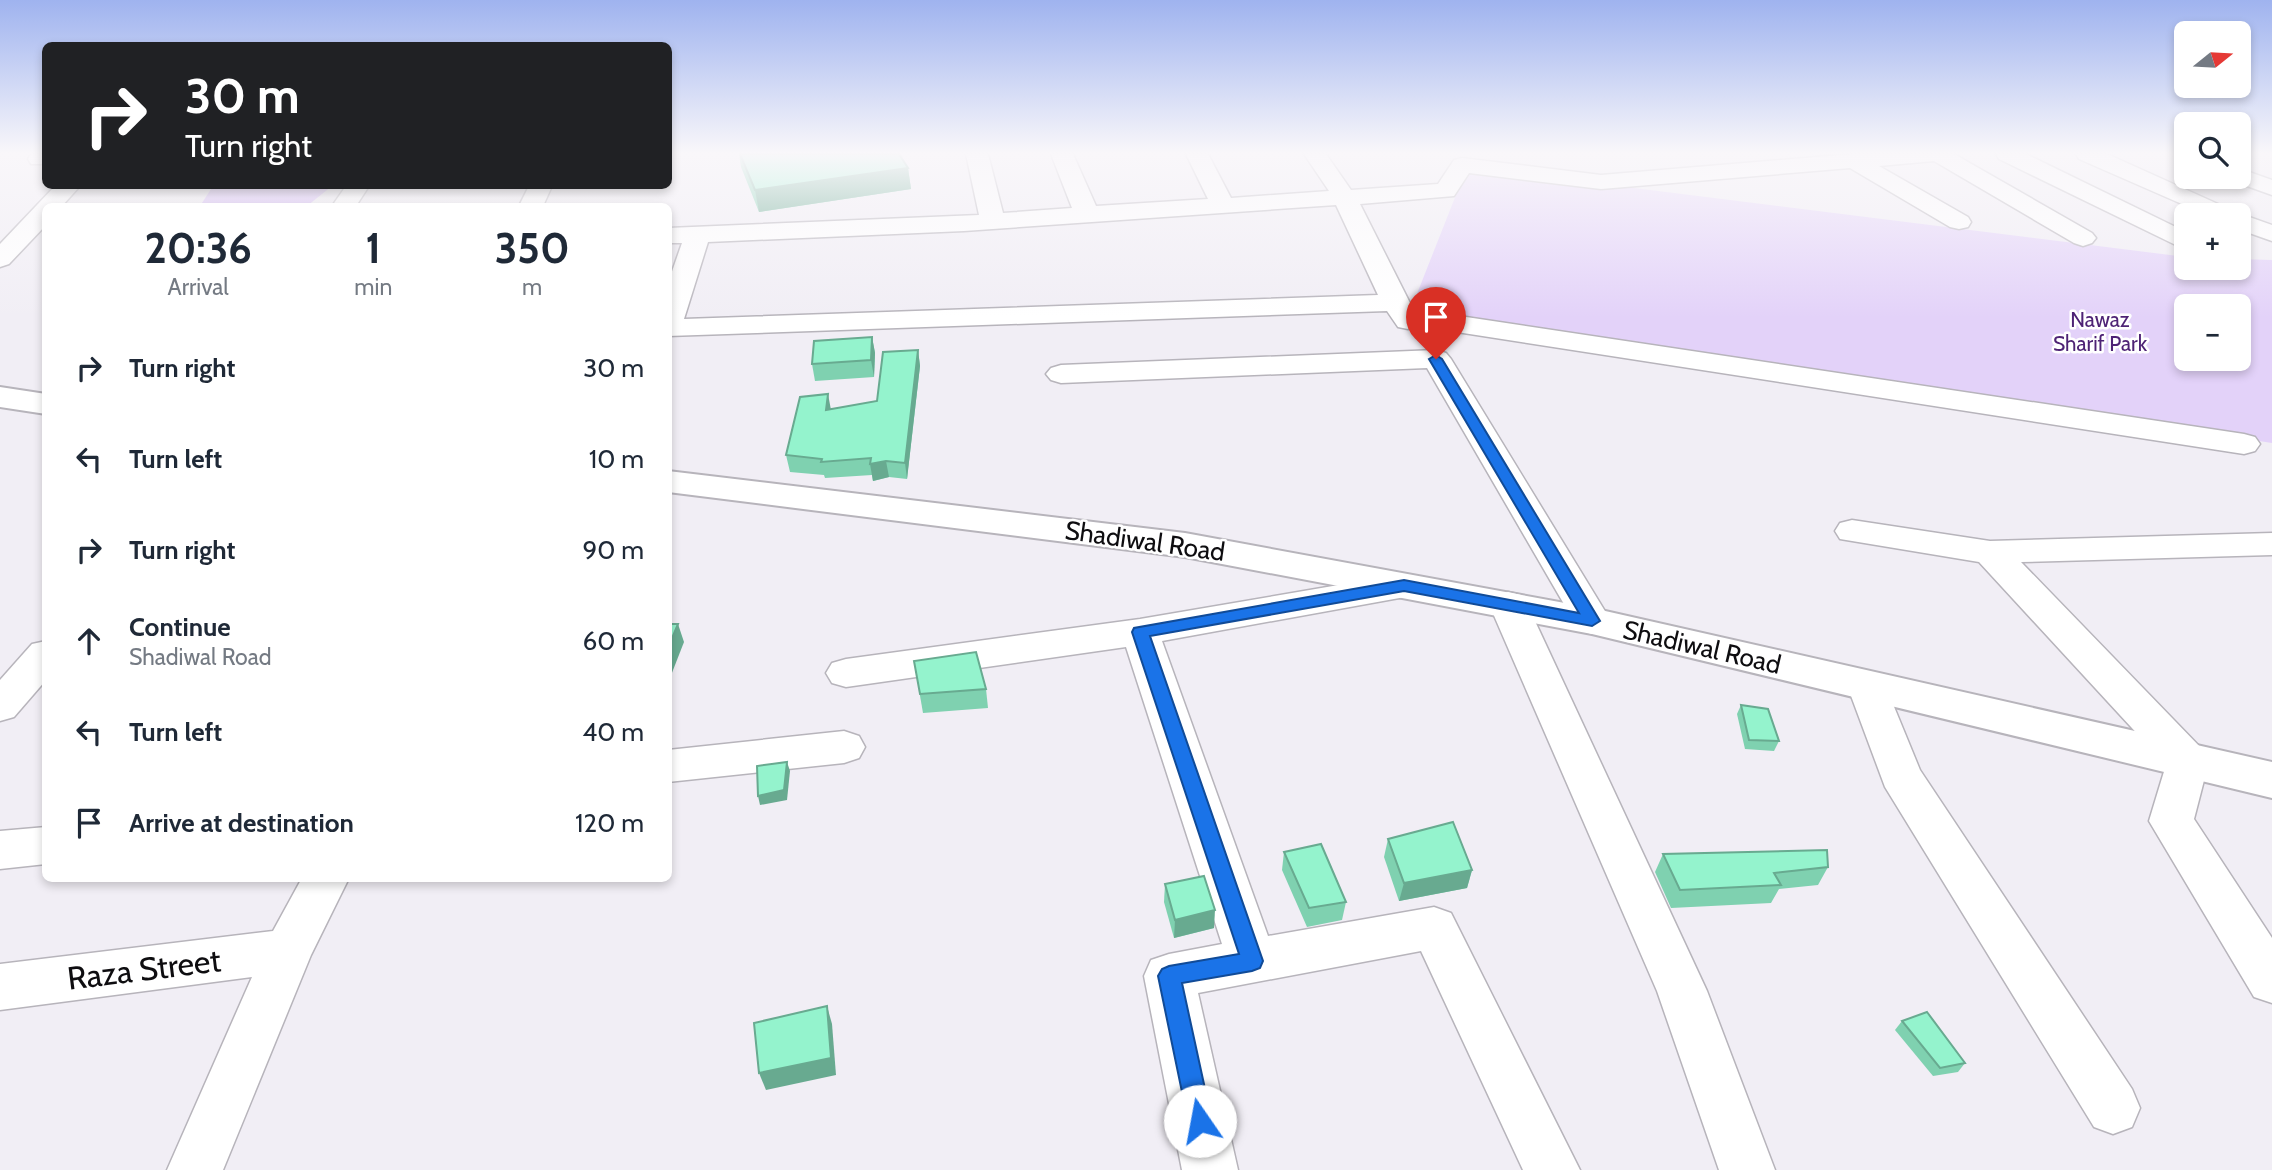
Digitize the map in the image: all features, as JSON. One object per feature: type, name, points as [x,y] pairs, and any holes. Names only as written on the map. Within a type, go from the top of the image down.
[{"type":"main road","points":[[0,397],[42,403]]},
{"type":"main road","name":"Shadiwal Road","points":[[672,481],[1185,545],[1508,604],[1592,621],[2272,780]]},
{"type":"street","points":[[990,209],[993,222]]},
{"type":"street","points":[[1085,209],[1087,214]]},
{"type":"street","points":[[672,236],[993,222],[1169,209]]},
{"type":"street","points":[[1350,209],[1400,309],[1436,359],[1592,621]]},
{"type":"street","points":[[1936,209],[1959,222]]},
{"type":"street","points":[[2033,209],[2083,237]]},
{"type":"street","points":[[2041,213],[2079,209]]},
{"type":"street","points":[[2117,209],[2174,236]]},
{"type":"street","points":[[0,259],[42,213]]},
{"type":"street","points":[[2251,225],[2272,234]]},
{"type":"street","points":[[672,314],[698,234]]},
{"type":"street","points":[[672,326],[1400,309],[2244,444]]},
{"type":"street","points":[[1061,374],[1436,359]]},
{"type":"street","points":[[1852,531],[1990,552],[2272,544]]},
{"type":"street","points":[[1990,552],[2188,761],[2171,821],[2272,981]]},
{"type":"street","points":[[846,673],[1140,632],[1404,586]]},
{"type":"street","points":[[1508,604],[1682,991],[1747,1170]]},
{"type":"street","points":[[1140,632],[1252,961]]},
{"type":"street","points":[[0,706],[42,659]]},
{"type":"street","points":[[1867,685],[1900,775],[2113,1108]]},
{"type":"street","points":[[672,765],[844,747]]},
{"type":"street","points":[[0,850],[42,845]]},
{"type":"street","points":[[195,1170],[288,951],[324,882]]},
{"type":"street","points":[[1210,1170],[1169,976],[1434,928],[1552,1170]]},
{"type":"street","name":"Raza Street","points":[[0,987],[288,951]]},
{"type":"green space","name":"Nawaz Sharif Park","points":[[1451,209],[1799,209],[2174,255],[2174,280],[2251,280],[2251,259],[2272,260],[2272,443],[1411,309]]},
{"type":"building","points":[[872,337],[871,360],[812,364],[814,341]]},
{"type":"building","points":[[918,350],[905,463],[886,461],[870,464],[871,458],[821,462],[822,459],[786,455],[800,397],[828,394],[826,410],[877,401],[883,352]]},
{"type":"building","points":[[672,624],[678,624],[672,638]]},
{"type":"building","points":[[976,652],[986,689],[920,694],[914,661]]},
{"type":"building","points":[[1741,705],[1768,709],[1779,741],[1749,740]]},
{"type":"building","points":[[787,762],[784,790],[758,796],[757,766]]},
{"type":"building","points":[[1453,822],[1472,870],[1404,883],[1388,839]]},
{"type":"building","points":[[1321,844],[1346,902],[1309,908],[1284,852]]},
{"type":"building","points":[[1827,850],[1828,867],[1774,873],[1781,885],[1680,890],[1663,854]]},
{"type":"building","points":[[1204,876],[1215,910],[1175,920],[1165,884]]},
{"type":"building","points":[[827,1006],[831,1058],[759,1073],[754,1023]]},
{"type":"building","points":[[1927,1012],[1965,1063],[1940,1068],[1902,1021]]},
{"type":"route","points":[[1200,1121],[1169,976],[1252,961],[1140,632],[1404,586],[1592,621],[1436,359]]}]
